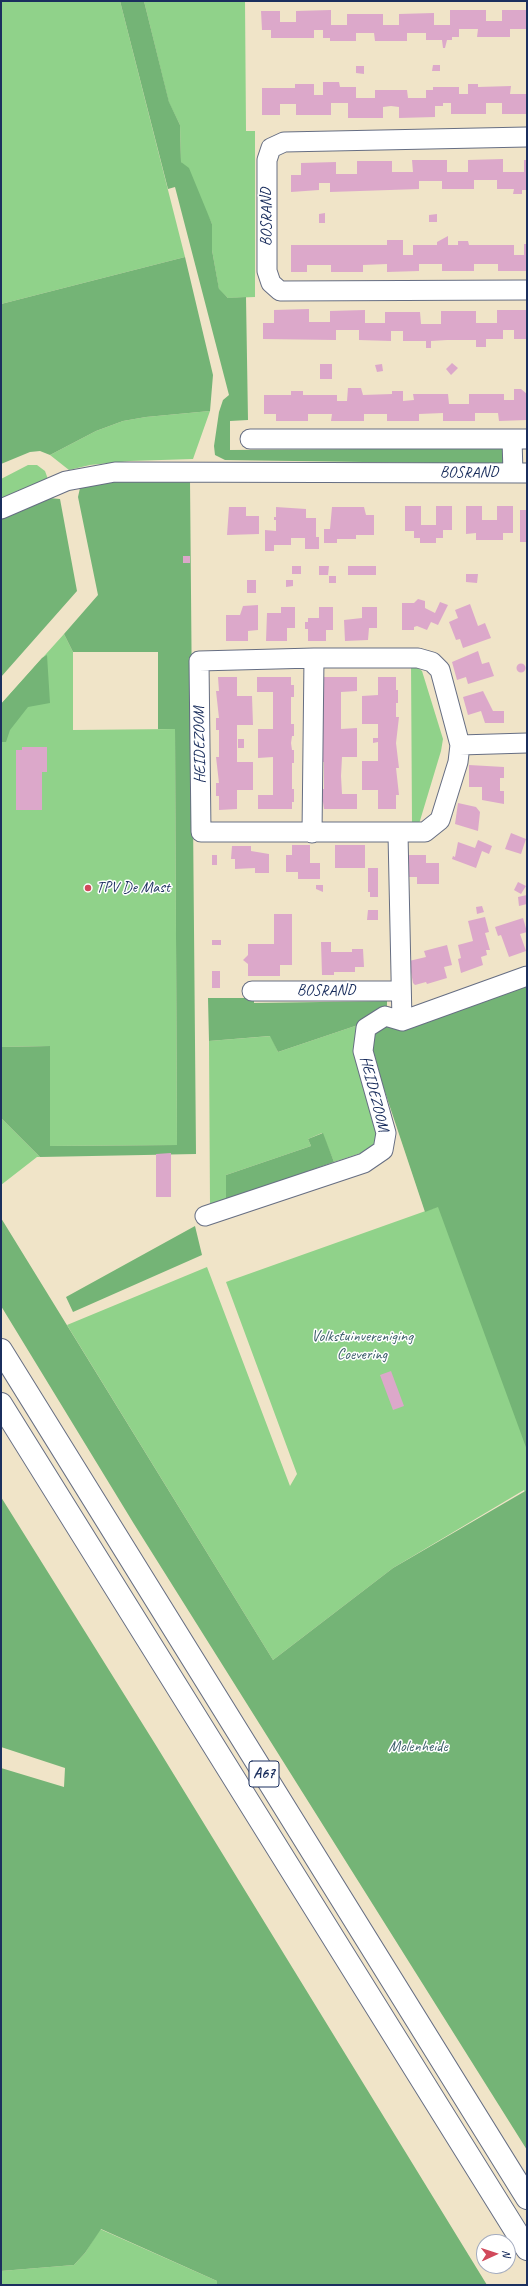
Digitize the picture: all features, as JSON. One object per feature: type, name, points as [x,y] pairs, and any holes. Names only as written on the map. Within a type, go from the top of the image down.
[{"type":"highway","name":"A67","points":[[1,1350],[527,2198]]},
{"type":"highway","name":"A67","points":[[1,1404],[527,2249]]},
{"type":"street","name":"BOSRAND","points":[[527,137],[284,142],[271,148],[267,160],[267,271],[270,284],[280,291],[527,290]]},
{"type":"street","name":"BOSRAND","points":[[1,509],[66,481],[115,472],[520,473],[520,439],[250,439]]},
{"type":"street","name":"HEIDEZOOM","points":[[314,658],[418,658],[432,662],[440,670],[460,745],[458,762],[440,820],[425,832],[398,834],[201,832],[199,661],[314,658]]},
{"type":"street","points":[[312,833],[314,658]]},
{"type":"street","points":[[460,745],[527,742]]},
{"type":"street","points":[[398,834],[402,1021],[527,976]]},
{"type":"street","name":"BOSRAND","points":[[252,991],[401,991]]},
{"type":"street","name":"HEIDEZOOM","points":[[205,1216],[364,1162],[383,1150],[386,1133],[363,1051],[366,1028],[385,1016],[402,1021]]},
{"type":"green space","points":[[1,1],[120,1],[185,257],[1,304]]},
{"type":"green space","points":[[120,1],[144,1],[169,102],[180,125],[181,162],[189,168],[212,224],[212,250],[219,289],[228,298],[246,297],[248,420],[230,421],[230,450],[502,448],[509,459],[502,464],[225,460],[215,455],[214,446],[219,412],[223,400],[229,395],[175,187],[168,189]]},
{"type":"green space","points":[[144,1],[245,1],[246,131],[255,131],[255,297],[228,298],[219,290],[212,250],[212,224],[181,162],[180,125],[169,103]]},
{"type":"green space","points":[[185,257],[213,375],[210,411],[146,417],[123,421],[96,431],[50,455],[40,451],[30,452],[1,464],[1,304]]},
{"type":"green space","points":[[210,411],[193,459],[130,461],[90,465],[69,470],[50,455],[96,431],[123,421],[146,417]]},
{"type":"green space","points":[[28,465],[37,465],[45,471],[49,482],[36,484],[1,498],[1,479]]},
{"type":"green space","points":[[123,480],[190,480],[196,1154],[40,1157],[1,1118],[1,1047],[50,1046],[50,1146],[177,1145],[175,729],[158,729],[158,652],[73,652],[64,634],[98,595],[78,497],[80,488]]},
{"type":"green space","points":[[49,498],[60,499],[77,591],[1,677],[1,518]]},
{"type":"green space","name":"TPV De Mast","points":[[64,634],[73,652],[73,730],[175,729],[177,1145],[50,1146],[50,1046],[1,1047],[1,704]]},
{"type":"green space","points":[[47,655],[50,703],[28,707],[10,730],[6,742],[1,742],[1,704],[42,658]]},
{"type":"green space","points":[[411,663],[422,671],[443,739],[441,751],[419,824],[412,823]]},
{"type":"green space","points":[[527,981],[527,1450],[438,1207],[425,1212],[369,1044],[376,1031],[392,1021]]},
{"type":"green space","name":"Volkstuinvereniging Coevering","points":[[527,990],[527,1496],[524,1490],[393,1568],[273,1660],[67,1325],[207,1267],[290,1486],[297,1474],[226,1282],[434,1208]]},
{"type":"green space","points":[[208,998],[254,998],[254,1003],[387,1001],[387,1008],[361,1024],[278,1052],[270,1036],[209,1041]]},
{"type":"green space","points":[[361,1024],[355,1036],[357,1052],[383,1131],[376,1148],[334,1162],[322,1133],[308,1139],[311,1146],[226,1175],[226,1200],[210,1206],[209,1041],[271,1036],[278,1052]]},
{"type":"green space","points":[[1,1118],[40,1157],[37,1157],[1,1185]]},
{"type":"green space","points":[[323,1133],[334,1162],[226,1200],[226,1175],[311,1146],[308,1139]]},
{"type":"green space","name":"Molenheide","points":[[1,1218],[273,1660],[393,1568],[527,1490],[527,2150],[134,1524],[1,1306]]},
{"type":"green space","points":[[195,1226],[202,1255],[73,1312],[66,1297]]},
{"type":"green space","points":[[1,1497],[157,1747],[476,2267],[476,2274],[480,2274],[487,2285],[217,2285],[217,2281],[101,2229],[85,2253],[74,2265],[1,2271],[1,1768],[64,1787],[65,1768],[1,1747]]},
{"type":"green space","points":[[100,2229],[217,2281],[217,2285],[1,2285],[1,2271],[74,2265],[85,2253]]},
{"type":"building","points":[[331,10],[331,25],[347,25],[347,14],[383,14],[383,25],[399,25],[399,14],[434,13],[434,25],[450,25],[450,10],[486,10],[486,21],[502,21],[502,10],[527,10],[527,29],[510,29],[510,37],[477,37],[478,29],[459,29],[459,37],[452,37],[452,40],[447,40],[445,48],[443,48],[442,40],[426,40],[426,33],[407,33],[407,41],[375,41],[374,33],[356,33],[356,41],[330,41],[330,38],[323,38],[323,30],[314,30],[314,38],[271,38],[271,30],[262,30],[261,11],[280,11],[280,22],[296,22],[296,11]]},
{"type":"building","points":[[433,65],[440,65],[440,71],[432,71]]},
{"type":"building","points":[[356,66],[364,66],[364,74],[356,73]]},
{"type":"building","points":[[323,82],[339,82],[340,87],[356,87],[356,98],[375,98],[375,90],[407,90],[408,98],[426,98],[426,90],[433,90],[433,87],[459,87],[459,94],[468,94],[468,84],[478,84],[478,87],[511,86],[510,94],[527,94],[527,114],[502,114],[502,103],[486,103],[486,114],[451,114],[451,103],[443,103],[443,106],[435,106],[435,117],[399,118],[399,107],[391,106],[383,107],[383,118],[348,118],[348,103],[331,103],[331,115],[296,115],[296,104],[280,104],[280,115],[262,115],[262,88],[295,88],[295,84],[314,84],[314,95],[323,95]]},
{"type":"building","points":[[503,159],[503,172],[524,172],[524,160],[527,160],[527,190],[522,190],[522,194],[513,194],[514,189],[497,189],[497,180],[474,180],[474,189],[442,189],[442,181],[419,181],[419,189],[330,192],[330,183],[319,183],[319,190],[291,192],[291,175],[301,175],[301,163],[336,162],[336,174],[357,174],[357,161],[392,161],[392,172],[413,172],[412,160],[447,160],[447,172],[468,172],[468,160]]},
{"type":"building","points":[[325,213],[325,223],[319,223],[319,214]]},
{"type":"building","points":[[437,214],[437,222],[429,222],[429,215]]},
{"type":"building","points":[[448,236],[448,245],[458,245],[458,241],[468,241],[469,245],[514,245],[514,255],[524,255],[524,244],[527,244],[527,271],[498,271],[498,264],[474,264],[474,271],[442,271],[442,264],[419,264],[419,271],[387,272],[387,264],[363,265],[363,272],[331,272],[331,265],[307,265],[307,272],[291,272],[291,245],[387,245],[387,240],[403,240],[403,255],[413,255],[413,245],[437,245],[437,242]]},
{"type":"building","points":[[309,309],[309,322],[330,322],[330,311],[365,310],[365,323],[385,323],[385,312],[420,312],[421,324],[441,324],[441,311],[476,311],[476,323],[497,323],[497,310],[527,310],[527,339],[514,339],[514,330],[503,330],[503,339],[486,339],[486,347],[476,347],[476,340],[447,340],[431,341],[431,348],[426,348],[426,341],[403,341],[403,331],[391,331],[391,341],[359,340],[359,330],[336,330],[336,340],[263,339],[263,323],[274,323],[274,310]]},
{"type":"building","points":[[452,363],[458,368],[451,375],[446,369]]},
{"type":"building","points":[[320,364],[332,364],[332,379],[320,379]]},
{"type":"building","points":[[382,364],[383,371],[377,372],[375,365]]},
{"type":"building","points":[[348,388],[361,388],[363,395],[392,394],[392,391],[403,391],[403,401],[414,400],[413,394],[448,394],[449,404],[469,404],[469,394],[504,394],[504,400],[514,400],[514,389],[521,389],[527,394],[527,420],[499,421],[498,413],[475,413],[475,421],[443,421],[443,413],[419,414],[419,421],[387,421],[387,414],[364,414],[364,421],[331,421],[332,414],[308,414],[308,421],[276,421],[276,414],[264,414],[264,395],[291,395],[291,391],[303,391],[303,395],[337,395],[337,401],[347,401]]},
{"type":"building","points":[[405,506],[421,506],[421,525],[436,525],[436,506],[452,506],[452,530],[443,530],[443,538],[436,538],[436,543],[420,543],[420,538],[414,538],[414,531],[405,531]]},
{"type":"building","points":[[466,506],[482,506],[482,520],[497,520],[497,506],[513,506],[513,533],[503,533],[503,540],[476,540],[476,533],[466,534]]},
{"type":"building","points":[[229,507],[246,507],[246,516],[259,516],[259,534],[227,535]]},
{"type":"building","points":[[276,507],[306,509],[306,518],[316,518],[316,537],[319,537],[319,549],[305,549],[305,538],[291,538],[291,545],[274,545],[274,551],[265,551],[265,530],[276,531],[276,520],[274,520],[274,517],[276,517]]},
{"type":"building","points":[[332,507],[364,507],[366,515],[374,515],[374,535],[356,535],[356,539],[337,539],[337,543],[324,543],[324,529],[330,529]]},
{"type":"building","points":[[520,510],[527,510],[527,542],[520,542]]},
{"type":"building","points":[[183,556],[190,556],[190,563],[183,563]]},
{"type":"building","points":[[292,566],[301,566],[301,574],[292,574]]},
{"type":"building","points":[[319,566],[329,566],[328,575],[319,575]]},
{"type":"building","points":[[348,566],[376,566],[376,575],[348,575]]},
{"type":"building","points":[[466,574],[478,574],[477,583],[466,582]]},
{"type":"building","points":[[329,576],[336,576],[336,583],[329,583]]},
{"type":"building","points":[[247,580],[256,580],[256,593],[247,593]]},
{"type":"building","points":[[286,580],[293,580],[293,586],[286,587]]},
{"type":"building","points":[[418,599],[425,601],[425,608],[435,613],[440,602],[448,605],[438,625],[431,622],[427,630],[417,626],[414,627],[414,630],[402,630],[402,603],[414,603]]},
{"type":"building","points":[[470,604],[478,626],[485,623],[491,638],[463,648],[460,639],[456,640],[449,622],[458,618],[455,610]]},
{"type":"building","points":[[258,605],[258,630],[248,631],[248,641],[226,641],[226,615],[240,615],[243,606]]},
{"type":"building","points":[[281,607],[295,607],[295,628],[287,628],[287,641],[266,641],[267,613],[281,613]]},
{"type":"building","points":[[319,607],[333,607],[333,630],[326,630],[326,641],[308,641],[308,629],[305,629],[305,622],[308,622],[308,618],[319,618]]},
{"type":"building","points":[[362,607],[377,607],[377,628],[369,628],[368,640],[345,641],[344,620],[362,618]]},
{"type":"building","points":[[478,651],[482,664],[489,662],[494,676],[468,684],[466,677],[457,680],[452,662]]},
{"type":"building","points":[[519,664],[523,664],[525,668],[523,672],[519,672],[517,670],[517,666]]},
{"type":"building","points":[[218,677],[237,677],[237,696],[252,696],[253,725],[237,725],[237,762],[253,762],[253,790],[237,790],[237,809],[219,810],[219,796],[216,796],[216,783],[219,783],[216,757],[219,757],[219,730],[216,730],[216,718],[219,718],[216,691],[219,691]]},
{"type":"building","points":[[257,677],[291,677],[291,685],[294,685],[294,697],[291,697],[291,724],[294,724],[294,736],[292,736],[291,743],[292,750],[294,750],[294,763],[292,763],[292,789],[294,789],[294,802],[292,802],[292,809],[258,809],[258,795],[273,795],[273,757],[258,758],[258,729],[273,729],[273,692],[257,692]]},
{"type":"building","points":[[323,677],[357,677],[357,691],[341,692],[341,729],[357,728],[357,757],[342,757],[341,776],[342,794],[357,794],[357,809],[324,809],[323,802],[321,801],[321,789],[324,789],[324,762],[321,762],[321,750],[323,750],[321,723],[323,723],[323,697],[321,684],[323,684]]},
{"type":"building","points":[[378,677],[396,677],[396,690],[398,690],[396,717],[399,717],[396,743],[399,768],[396,768],[399,795],[396,795],[396,809],[378,809],[378,790],[362,790],[362,761],[378,761],[378,742],[373,743],[373,738],[378,738],[378,724],[362,724],[362,696],[378,695]]},
{"type":"building","points":[[483,691],[493,711],[504,711],[504,723],[485,723],[481,711],[468,715],[463,697]]},
{"type":"building","points":[[238,739],[244,739],[244,748],[238,748]]},
{"type":"building","points":[[22,747],[47,747],[47,772],[42,772],[42,810],[16,810],[16,750],[22,750]]},
{"type":"building","points":[[469,765],[504,767],[504,778],[500,778],[500,791],[504,791],[504,804],[482,800],[482,787],[469,787]]},
{"type":"building","points":[[458,803],[476,807],[480,812],[478,831],[455,824]]},
{"type":"building","points":[[511,833],[526,839],[521,854],[505,849]]},
{"type":"building","points":[[478,840],[492,846],[489,854],[482,851],[476,868],[452,859],[453,856],[455,857],[458,842],[475,848]]},
{"type":"building","points":[[292,845],[310,845],[310,863],[320,863],[320,879],[298,879],[298,872],[286,872],[286,855],[292,855]]},
{"type":"building","points":[[335,845],[365,845],[365,868],[335,868]]},
{"type":"building","points":[[232,846],[251,846],[251,851],[269,854],[269,873],[255,873],[255,868],[235,869],[235,859],[231,859]]},
{"type":"building","points":[[212,855],[217,855],[217,865],[212,865]]},
{"type":"building","points":[[409,855],[426,855],[426,863],[439,863],[439,884],[417,884],[417,877],[409,877]]},
{"type":"building","points":[[368,868],[378,868],[378,897],[370,897],[370,892],[368,892]]},
{"type":"building","points":[[518,882],[526,886],[521,894],[514,890]]},
{"type":"building","points":[[316,885],[323,885],[323,892],[316,889]]},
{"type":"building","points":[[527,895],[527,904],[519,906],[518,897]]},
{"type":"building","points":[[482,906],[484,912],[477,914],[476,907]]},
{"type":"building","points":[[368,910],[378,910],[378,920],[367,920]]},
{"type":"building","points":[[274,914],[292,914],[292,965],[280,965],[280,976],[248,976],[248,964],[243,960],[248,955],[248,944],[274,944]]},
{"type":"building","points":[[485,917],[489,932],[485,933],[490,950],[486,950],[487,955],[481,957],[483,965],[461,973],[458,959],[461,958],[458,945],[473,941],[468,921]]},
{"type":"building","points":[[523,918],[527,932],[520,934],[526,951],[509,957],[501,935],[498,936],[495,927]]},
{"type":"building","points":[[212,940],[221,940],[221,945],[212,945]]},
{"type":"building","points":[[321,942],[331,942],[331,952],[352,952],[352,949],[363,949],[364,967],[355,967],[355,972],[334,972],[334,975],[322,975]]},
{"type":"building","points":[[447,945],[452,965],[444,967],[447,978],[427,984],[426,982],[415,985],[413,983],[409,961],[426,957],[424,951]]},
{"type":"building","points":[[212,971],[220,971],[220,988],[212,988]]},
{"type":"building","points":[[171,1153],[171,1197],[156,1197],[156,1154]]},
{"type":"building","points":[[391,1371],[404,1406],[393,1410],[380,1375]]},
{"type":"place","name":"TPV De Mast","points":[[88,888]]}]
